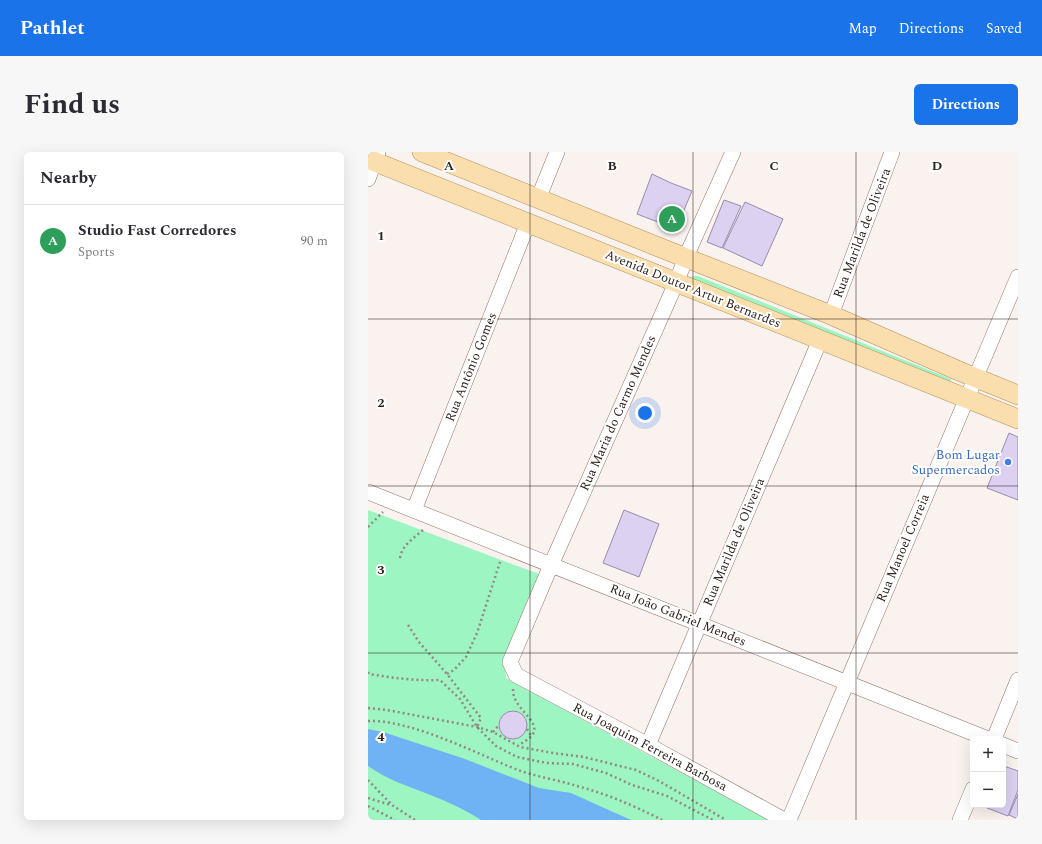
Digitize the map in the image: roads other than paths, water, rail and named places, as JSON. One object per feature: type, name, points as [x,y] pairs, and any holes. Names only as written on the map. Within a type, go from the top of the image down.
[{"type":"main road","name":"Avenida Doutor Artur Bernardes","points":[[422,152],[831,315],[976,378],[1018,394]]},
{"type":"main road","name":"Avenida Doutor Artur Bernardes","points":[[374,157],[528,223],[1018,419]]},
{"type":"street","points":[[538,199],[557,152]]},
{"type":"street","name":"Rua Maria do Carmo Mendes","points":[[516,675],[510,662],[551,565],[733,152]]},
{"type":"street","name":"Rua Marilda de Oliveira","points":[[831,315],[892,152]]},
{"type":"street","points":[[368,179],[374,157]]},
{"type":"street","name":"Rua Antônio Gomes","points":[[414,510],[528,223]]},
{"type":"street","name":"Rua Manoel Correia","points":[[789,820],[1018,277]]},
{"type":"street","name":"Rua Marilda de Oliveira","points":[[648,745],[820,340]]},
{"type":"street","name":"Rua João Gabriel Mendes","points":[[368,492],[980,736]]},
{"type":"street","name":"Rua Joaquim Ferreira Barbosa","points":[[516,675],[648,745],[784,820]]},
{"type":"street","points":[[995,736],[1018,680]]},
{"type":"street","points":[[1006,746],[1018,751]]},
{"type":"street","points":[[960,820],[970,796]]},
{"type":"water","points":[[368,729],[383,732],[465,759],[539,788],[571,793],[631,820],[481,820],[448,802],[389,778],[368,766]]},
{"type":"place","name":"Studio Fast Corredores","points":[[672,219]]},
{"type":"place","name":"Bom Lugar Supermercados","points":[[1008,462]]}]
